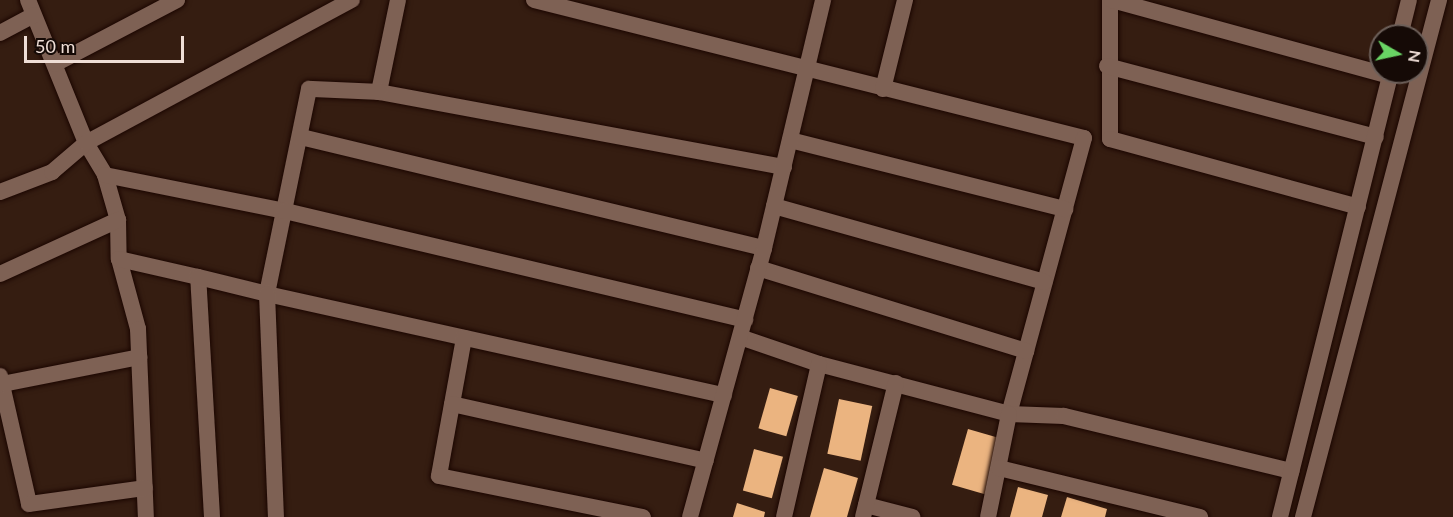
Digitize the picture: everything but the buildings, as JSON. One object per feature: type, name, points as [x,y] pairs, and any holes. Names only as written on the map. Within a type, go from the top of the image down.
[{"type":"street","points":[[55,64],[177,0]]},
{"type":"street","points":[[379,92],[398,0]]},
{"type":"street","points":[[534,0],[1084,138],[1009,414],[988,517]]},
{"type":"street","points":[[690,517],[764,248],[823,0]]},
{"type":"street","points":[[883,89],[904,0]]},
{"type":"street","points":[[1358,207],[1110,140],[1107,66],[1111,0],[1369,68]]},
{"type":"street","points":[[1403,24],[1409,0]]},
{"type":"street","points":[[1303,517],[1439,0]]},
{"type":"street","points":[[0,192],[52,172],[86,143],[349,1]]},
{"type":"street","points":[[0,33],[31,7],[86,143],[105,175],[118,220],[119,259],[138,329],[146,517]]},
{"type":"street","points":[[1107,66],[1376,137]]},
{"type":"street","points":[[1280,517],[1388,84]]},
{"type":"street","points":[[276,517],[267,294],[309,89],[379,92],[784,167]]},
{"type":"street","points":[[301,137],[764,248]]},
{"type":"street","points":[[790,140],[1065,209]]},
{"type":"street","points":[[105,175],[285,211],[745,320]]},
{"type":"street","points":[[774,206],[1045,282]]},
{"type":"street","points":[[0,274],[118,220]]},
{"type":"street","points":[[119,259],[464,338],[724,394]]},
{"type":"street","points":[[758,268],[1026,351]]},
{"type":"street","points":[[198,278],[212,517]]},
{"type":"street","points":[[740,337],[819,364],[1009,414],[1064,416],[1291,471]]},
{"type":"street","points":[[464,338],[439,476],[643,517]]},
{"type":"street","points":[[140,357],[1,380],[29,504],[145,488]]},
{"type":"street","points":[[784,517],[819,364]]},
{"type":"street","points":[[896,383],[864,511],[912,517]]},
{"type":"street","points":[[452,404],[706,461]]},
{"type":"street","points":[[999,468],[1200,517]]}]
